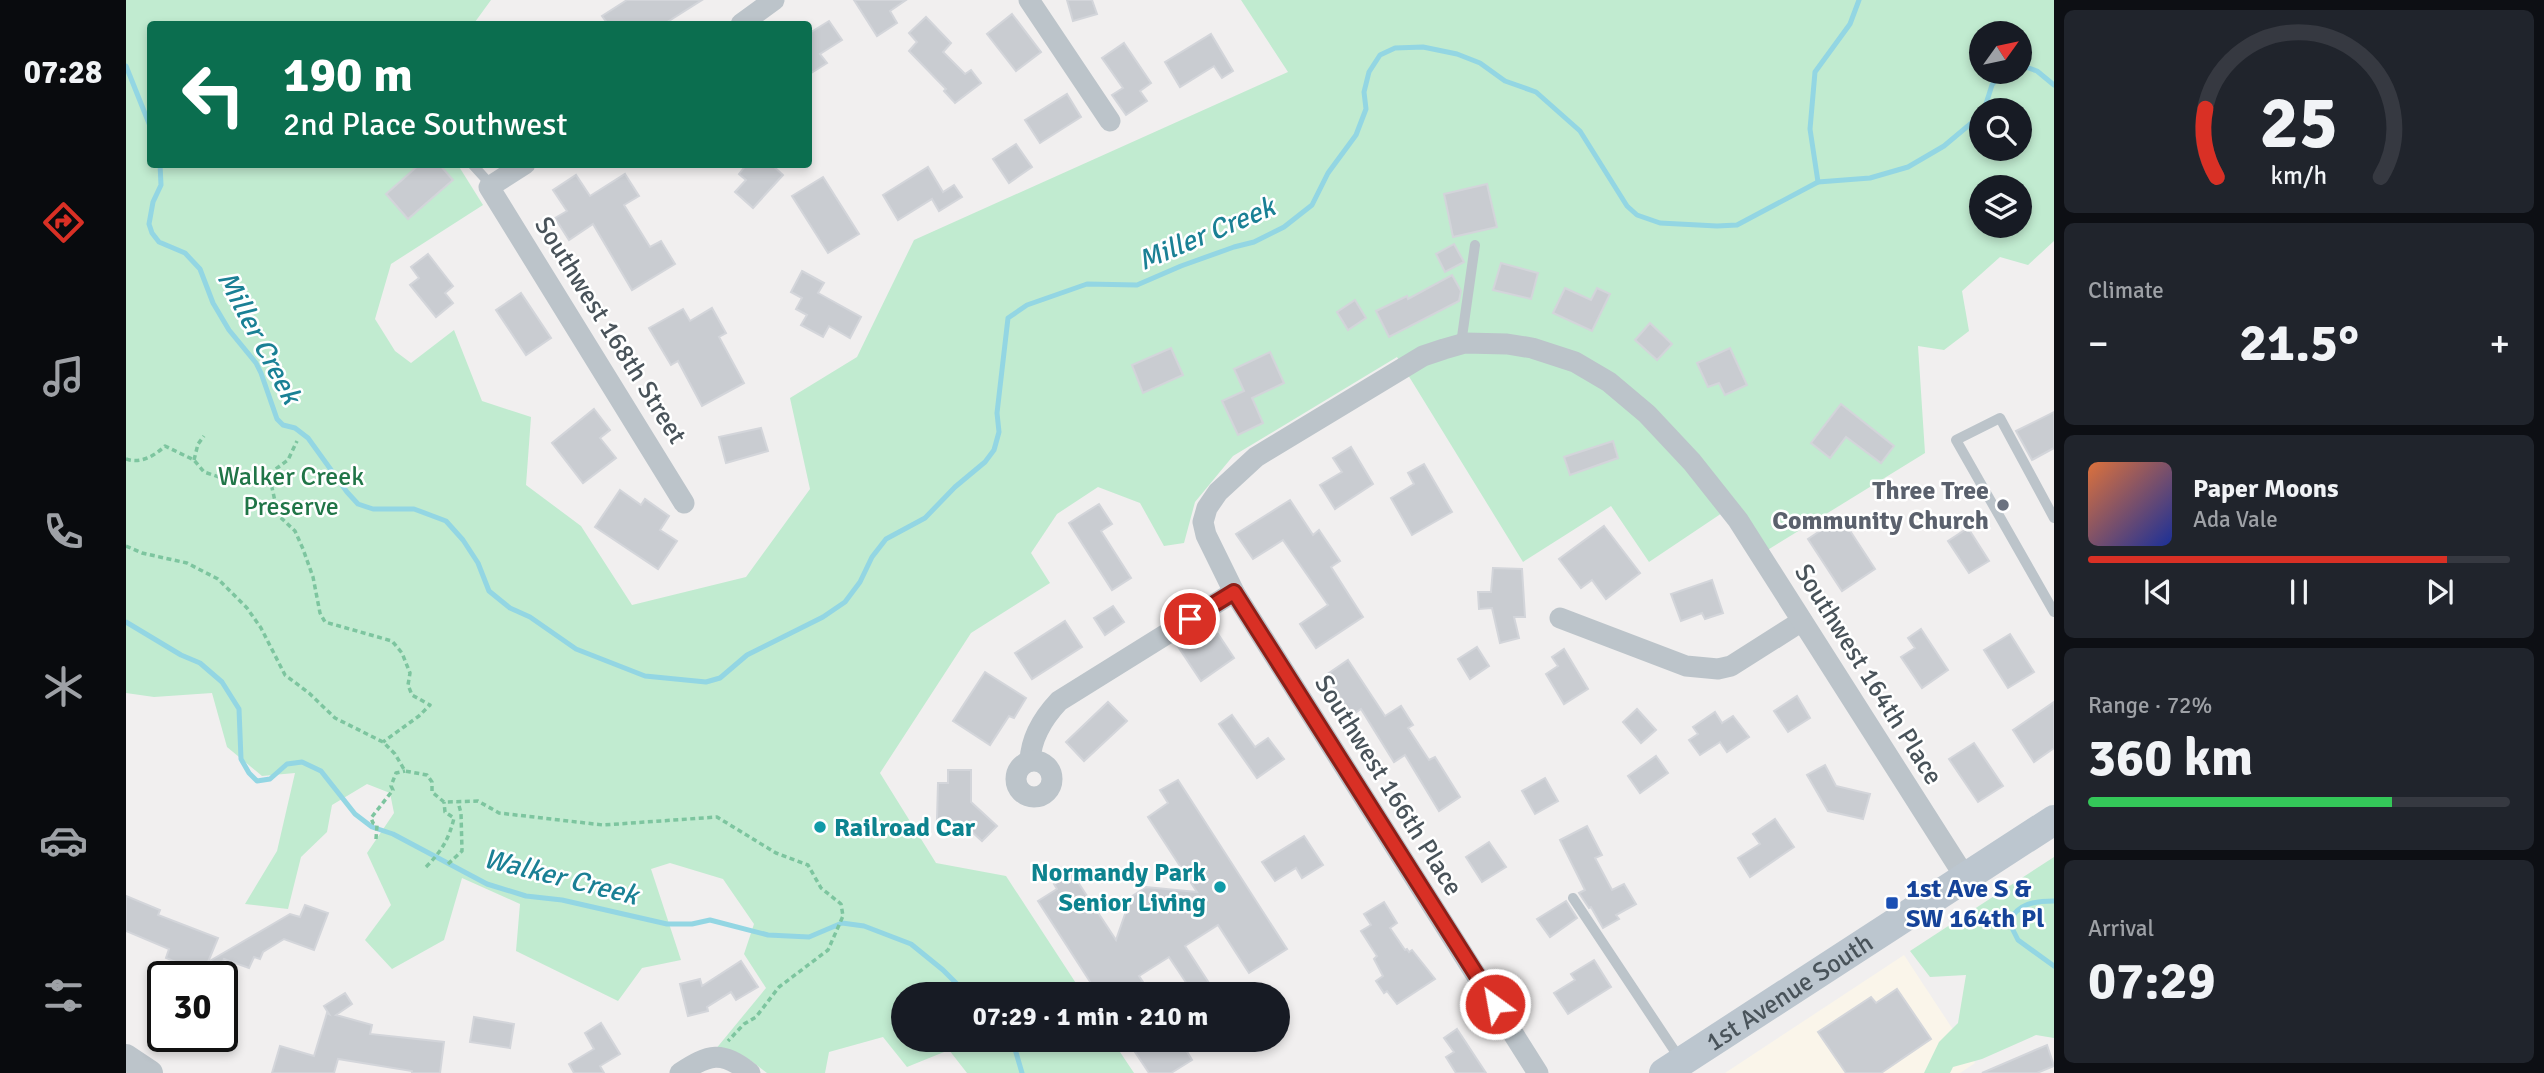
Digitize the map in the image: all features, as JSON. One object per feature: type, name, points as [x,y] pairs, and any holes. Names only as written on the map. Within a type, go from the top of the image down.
[{"type":"main road","name":"1st Avenue South","points":[[1673,1067],[2054,820]]},
{"type":"street","points":[[745,21],[774,0]]},
{"type":"street","points":[[1029,0],[1110,121]]},
{"type":"street","points":[[491,186],[519,168]]},
{"type":"street","name":"Southwest 168th Street","points":[[491,186],[684,503]]},
{"type":"street","name":"Southwest 164th Place","points":[[1203,522],[1207,508],[1218,492],[1256,457],[1423,356],[1461,344],[1484,342],[1532,348],[1575,362],[1609,382],[1647,414],[1692,462],[1738,520],[1965,877]]},
{"type":"street","name":"Southwest 166th Place","points":[[1203,522],[1206,535],[1234,592],[1538,1073]]},
{"type":"street","points":[[1030,761],[1030,750],[1036,733],[1046,715],[1059,701],[1234,592]]},
{"type":"street","points":[[1560,618],[1686,666],[1718,669],[1731,666],[1802,621]]},
{"type":"street","points":[[126,1057],[150,1073]]},
{"type":"street","points":[[680,1073],[700,1059],[719,1057],[734,1061],[750,1073]]},
{"type":"lane","points":[[475,168],[491,186]]},
{"type":"lane","points":[[1461,344],[1475,245]]},
{"type":"lane","points":[[2054,518],[2000,418],[1956,440],[2054,612]]},
{"type":"lane","points":[[1573,898],[1673,1067]]},
{"type":"path","points":[[194,460],[198,444],[204,436]]},
{"type":"path","points":[[126,459],[136,462],[155,455],[165,446],[194,460],[204,472],[231,481],[269,474],[288,460],[297,440]]},
{"type":"path","points":[[269,474],[278,514],[295,531],[313,576],[320,613],[326,622],[392,641],[402,653],[410,673],[408,685],[412,695],[430,705],[383,742]]},
{"type":"path","points":[[126,546],[142,553],[187,563],[218,579],[247,608],[261,628],[285,675],[335,718],[383,742],[395,754],[405,771]]},
{"type":"path","points":[[376,839],[377,825],[371,818],[393,790],[391,786],[396,773],[405,771],[427,775],[432,782],[432,792],[444,803],[445,812],[454,818],[450,835],[439,854],[426,867]]},
{"type":"path","points":[[444,803],[478,801],[499,813],[603,825],[718,817],[776,853],[808,865],[821,888],[830,892],[841,904],[843,916],[836,933],[823,956],[779,987],[756,1017],[732,1036],[719,1057]]},
{"type":"path","points":[[448,864],[461,851],[461,813],[457,802]]},
{"type":"shaded area","points":[[1904,955],[1975,1063],[1960,1073],[1725,1073]]},
{"type":"green space","name":"Walker Creek Preserve","points":[[126,0],[491,0],[476,21],[147,21],[147,168],[460,168],[483,205],[391,264],[375,319],[395,351],[411,363],[454,330],[482,401],[531,417],[526,485],[581,526],[632,605],[746,577],[810,489],[790,398],[857,357],[914,240],[1288,72],[1241,0],[2054,0],[2054,241],[2028,265],[2000,257],[1962,291],[1969,331],[1944,350],[1918,346],[1925,453],[1766,551],[1734,505],[1649,562],[1611,506],[1523,562],[1397,357],[1233,456],[1195,502],[1184,543],[1164,546],[1140,503],[1098,487],[1057,514],[1031,553],[1050,583],[971,633],[880,773],[936,863],[1006,876],[1075,982],[891,982],[891,1047],[883,1037],[829,1052],[825,1073],[767,1073],[750,1060],[747,1063],[715,1050],[766,988],[744,954],[754,924],[723,879],[670,863],[651,869],[681,960],[642,968],[618,1001],[516,951],[520,904],[462,878],[444,940],[392,969],[365,940],[391,905],[367,853],[394,813],[390,793],[367,784],[332,805],[327,832],[301,857],[288,909],[245,904],[277,851],[295,773],[262,776],[227,747],[212,693],[154,697],[126,693]]},
{"type":"green space","points":[[2054,857],[2054,1038],[2036,1035],[1982,1059],[1953,1067],[1950,1073],[1924,1073],[1939,1042],[1958,1023],[1966,975],[1930,977],[1910,951]]},
{"type":"green space","points":[[895,1052],[944,1052],[907,1067]]},
{"type":"green space","points":[[951,1052],[1120,1052],[1134,1073],[967,1073]]},
{"type":"building","points":[[627,0],[702,0],[669,21],[606,21],[602,16]]},
{"type":"building","points":[[854,0],[906,0],[890,11],[897,23],[877,36]]},
{"type":"building","points":[[1067,0],[1092,0],[1097,14],[1073,21]]},
{"type":"building","points":[[1012,14],[1041,52],[1016,71],[987,34]]},
{"type":"building","points":[[926,17],[951,43],[943,52],[965,74],[971,70],[981,83],[955,103],[944,91],[946,89],[909,51],[917,42],[909,33]]},
{"type":"building","points":[[829,21],[842,40],[820,54],[827,63],[812,72],[812,32]]},
{"type":"building","points":[[1211,34],[1233,71],[1222,78],[1214,66],[1180,87],[1165,62]]},
{"type":"building","points":[[1124,43],[1151,83],[1140,91],[1147,101],[1126,115],[1112,95],[1123,88],[1102,58]]},
{"type":"building","points":[[1067,94],[1081,117],[1040,143],[1025,120]]},
{"type":"building","points":[[1016,144],[1032,167],[1009,183],[993,159]]},
{"type":"building","points":[[928,167],[943,192],[954,185],[962,197],[939,211],[932,199],[898,220],[883,195]]},
{"type":"building","points":[[415,168],[442,168],[453,180],[408,219],[386,194]]},
{"type":"building","points":[[744,168],[775,168],[783,175],[753,208],[735,192],[746,180],[739,174]]},
{"type":"building","points":[[625,174],[639,196],[624,205],[650,247],[661,241],[675,264],[632,290],[593,224],[569,240],[555,218],[567,211],[553,190],[576,175],[590,196]]},
{"type":"building","points":[[823,177],[859,234],[828,253],[792,196]]},
{"type":"building","points":[[1487,184],[1497,227],[1453,237],[1444,194]]},
{"type":"building","points":[[1454,244],[1464,262],[1445,272],[1436,254]]},
{"type":"building","points":[[428,254],[453,286],[445,293],[453,303],[436,317],[410,285],[419,278],[411,267]]},
{"type":"building","points":[[1501,263],[1538,273],[1531,299],[1493,290]]},
{"type":"building","points":[[802,271],[824,283],[818,293],[861,317],[850,338],[829,326],[823,337],[801,325],[807,315],[796,309],[802,298],[791,292]]},
{"type":"building","points":[[1452,275],[1461,291],[1459,301],[1389,337],[1376,311],[1407,296],[1408,299]]},
{"type":"building","points":[[1565,288],[1591,300],[1597,288],[1610,294],[1592,331],[1553,313]]},
{"type":"building","points":[[521,293],[551,338],[526,355],[496,310]]},
{"type":"building","points":[[1355,300],[1366,318],[1348,330],[1337,312]]},
{"type":"building","points":[[712,308],[726,333],[719,337],[744,383],[702,406],[678,361],[671,365],[649,328],[683,309],[690,321]]},
{"type":"building","points":[[1650,323],[1672,344],[1657,360],[1635,340]]},
{"type":"building","points":[[1171,348],[1183,375],[1143,393],[1132,365]]},
{"type":"building","points":[[1730,348],[1747,385],[1725,395],[1719,383],[1708,387],[1697,363]]},
{"type":"building","points":[[1270,352],[1284,383],[1252,398],[1263,423],[1238,435],[1222,401],[1244,391],[1234,369]]},
{"type":"building","points":[[1841,404],[1894,446],[1881,463],[1846,437],[1830,458],[1811,443]]},
{"type":"building","points":[[594,409],[610,430],[600,438],[616,458],[583,483],[552,443]]},
{"type":"building","points":[[2054,412],[2054,448],[2032,460],[2016,431]]},
{"type":"building","points":[[761,428],[768,451],[726,463],[719,437]]},
{"type":"building","points":[[1613,441],[1618,458],[1570,475],[1564,457]]},
{"type":"building","points":[[1351,447],[1373,484],[1335,509],[1320,485],[1342,472],[1333,458]]},
{"type":"building","points":[[1424,464],[1452,512],[1412,535],[1391,498],[1414,484],[1408,473]]},
{"type":"building","points":[[620,490],[641,505],[645,499],[669,516],[660,530],[677,541],[658,569],[595,527]]},
{"type":"building","points":[[1290,500],[1313,535],[1319,530],[1340,561],[1331,567],[1363,617],[1316,648],[1300,624],[1328,605],[1283,540],[1253,559],[1236,534]]},
{"type":"building","points":[[1099,504],[1112,524],[1101,531],[1131,578],[1112,590],[1069,523]]},
{"type":"building","points":[[1841,517],[1875,569],[1842,591],[1808,539]]},
{"type":"building","points":[[1604,526],[1640,573],[1606,599],[1592,580],[1581,588],[1559,559]]},
{"type":"building","points":[[1968,528],[1989,561],[1969,573],[1948,541]]},
{"type":"building","points":[[1493,568],[1522,569],[1525,617],[1514,617],[1519,638],[1500,643],[1492,608],[1479,609],[1478,592],[1491,592]]},
{"type":"building","points":[[1712,580],[1723,613],[1705,619],[1702,613],[1681,621],[1671,594]]},
{"type":"building","points":[[1113,606],[1124,622],[1105,635],[1094,618]]},
{"type":"building","points":[[1065,621],[1082,647],[1032,679],[1015,653]]},
{"type":"building","points":[[1921,629],[1948,670],[1922,688],[1901,657],[1915,648],[1908,638]]},
{"type":"building","points":[[1199,630],[1207,642],[1218,634],[1234,658],[1201,681],[1177,645]]},
{"type":"building","points":[[2010,634],[2034,672],[2008,688],[1984,650]]},
{"type":"building","points":[[1477,647],[1489,666],[1470,679],[1458,659]]},
{"type":"building","points":[[1564,649],[1588,689],[1564,704],[1546,674],[1558,666],[1552,657]]},
{"type":"building","points":[[1348,660],[1385,716],[1401,706],[1413,725],[1408,728],[1429,760],[1435,757],[1460,797],[1439,811],[1405,755],[1394,762],[1361,709],[1352,715],[1326,675]]},
{"type":"building","points":[[985,672],[1026,698],[1014,718],[1009,716],[990,745],[953,721]]},
{"type":"building","points":[[1797,696],[1810,718],[1788,732],[1774,711]]},
{"type":"building","points":[[1108,702],[1127,721],[1084,761],[1066,742]]},
{"type":"building","points":[[2054,702],[2054,748],[2034,762],[2013,730]]},
{"type":"building","points":[[1637,709],[1656,730],[1641,743],[1623,722]]},
{"type":"building","points":[[1715,712],[1722,723],[1733,716],[1749,737],[1727,752],[1720,742],[1700,755],[1689,740],[1698,734],[1693,727]]},
{"type":"building","points":[[1232,715],[1255,747],[1268,738],[1284,759],[1257,778],[1219,724]]},
{"type":"building","points":[[1974,743],[2003,786],[1978,802],[1949,759]]},
{"type":"building","points":[[1656,756],[1668,773],[1640,793],[1628,776]]},
{"type":"building","points":[[1825,765],[1836,786],[1870,794],[1863,819],[1828,811],[1807,775]]},
{"type":"building","points":[[948,770],[971,770],[971,802],[997,826],[982,841],[960,821],[937,820],[938,783],[948,783]]},
{"type":"building","points":[[1545,778],[1558,801],[1535,814],[1522,791]]},
{"type":"building","name":"Normandy Park Senior Living","points":[[1178,780],[1287,949],[1249,973],[1218,925],[1185,946],[1208,982],[1186,982],[1169,957],[1139,976],[1143,982],[1090,982],[1038,901],[1057,889],[1054,884],[1072,873],[1116,940],[1131,897],[1146,887],[1197,892],[1148,817],[1168,803],[1160,790]]},
{"type":"building","points":[[1775,819],[1794,847],[1750,877],[1738,858],[1760,844],[1753,834]]},
{"type":"building","points":[[1587,826],[1602,855],[1595,858],[1612,890],[1624,884],[1636,904],[1616,915],[1619,919],[1603,928],[1579,893],[1585,890],[1560,840]]},
{"type":"building","points":[[1304,836],[1323,865],[1302,878],[1296,868],[1275,881],[1262,862]]},
{"type":"building","points":[[1489,842],[1506,867],[1482,882],[1466,857]]},
{"type":"building","points":[[126,896],[160,910],[158,915],[218,938],[208,961],[174,961],[166,958],[169,949],[126,931]]},
{"type":"building","points":[[1566,901],[1577,918],[1550,937],[1537,919]]},
{"type":"building","points":[[1384,902],[1397,923],[1390,928],[1405,950],[1412,950],[1435,979],[1397,1004],[1387,991],[1384,993],[1376,981],[1383,976],[1374,959],[1377,956],[1361,931],[1371,925],[1364,914]]},
{"type":"building","points":[[305,905],[328,913],[314,950],[284,939],[263,952],[260,959],[254,957],[249,968],[238,964],[238,961],[210,961],[290,914],[300,917]]},
{"type":"building","points":[[1594,960],[1611,987],[1568,1014],[1554,993],[1575,980],[1571,974]]},
{"type":"building","points":[[741,961],[758,987],[736,1000],[731,992],[707,1007],[708,1011],[688,1016],[680,984],[700,979],[702,986]]},
{"type":"building","points":[[1897,989],[1931,1039],[1881,1073],[1846,1073],[1818,1032],[1871,997],[1876,1003]]},
{"type":"building","points":[[345,993],[352,1004],[336,1015],[372,1025],[370,1034],[444,1042],[440,1073],[412,1073],[338,1059],[334,1073],[272,1073],[280,1046],[314,1056],[327,1013],[329,1014],[324,1006]]},
{"type":"building","points":[[474,1017],[514,1024],[510,1048],[470,1042]]},
{"type":"building","points":[[601,1023],[620,1054],[600,1066],[604,1073],[574,1073],[569,1064],[594,1049],[585,1033]]},
{"type":"building","points":[[1457,1029],[1486,1073],[1456,1073],[1446,1057],[1454,1052],[1444,1038]]},
{"type":"building","points":[[2047,1045],[2054,1066],[2037,1073],[1982,1073]]},
{"type":"building","points":[[1135,1052],[1187,1052],[1192,1060],[1171,1073],[1149,1073]]},
{"type":"waterway","points":[[1818,182],[1810,129],[1815,72],[1850,24],[1859,0]]},
{"type":"waterway","name":"Miller Creek","points":[[160,168],[161,185],[153,202],[149,224],[152,233],[159,242],[185,253],[200,269],[213,303],[229,330],[256,363],[277,419],[308,438],[358,504],[373,509],[414,509],[446,521],[478,563],[489,591],[510,608],[530,617],[576,649],[645,676],[706,682],[720,678],[747,655],[823,617],[845,602],[886,539],[925,518],[955,487],[985,462],[994,450],[999,432],[997,413],[1008,318],[1027,305],[1087,284],[1137,285],[1181,266],[1254,242],[1284,227],[1312,205],[1328,173],[1356,135],[1366,109],[1364,92],[1369,72],[1380,55],[1395,48],[1423,47],[1457,54],[1480,63],[1505,81],[1536,92],[1580,131],[1627,206],[1637,215],[1660,223],[1737,225],[1818,182],[1870,178],[1908,167],[1944,146],[1969,125]]},
{"type":"waterway","name":"Miller Creek","points":[[126,66],[147,118]]},
{"type":"waterway","name":"Miller Creek","points":[[2032,69],[2054,85]]},
{"type":"waterway","name":"Miller Creek","points":[[1988,98],[1993,84]]},
{"type":"waterway","name":"Walker Creek","points":[[126,622],[181,655],[200,663],[222,682],[239,709],[241,759],[257,781],[270,779],[287,764],[302,762],[321,771],[355,814],[372,827],[393,834],[487,884],[526,896],[562,900],[667,924],[692,924],[710,920],[768,935],[809,937],[842,923],[864,926],[911,944],[955,982]]},
{"type":"waterway","name":"Miller Creek","points":[[2054,901],[2028,904],[2017,911],[2009,922],[2018,940],[2054,966]]},
{"type":"waterway","name":"Walker Creek","points":[[1016,1052],[1022,1073]]},
{"type":"place","name":"Three Tree Community Church","points":[[2003,505]]},
{"type":"place","name":"Railroad Car","points":[[820,827]]},
{"type":"place","name":"Normandy Park Senior Living","points":[[1220,887]]},
{"type":"place","name":"1st Ave S & SW 164th Pl","points":[[1892,903]]},
{"type":"route","points":[[1190,619],[1234,592],[1495,1004]]}]
